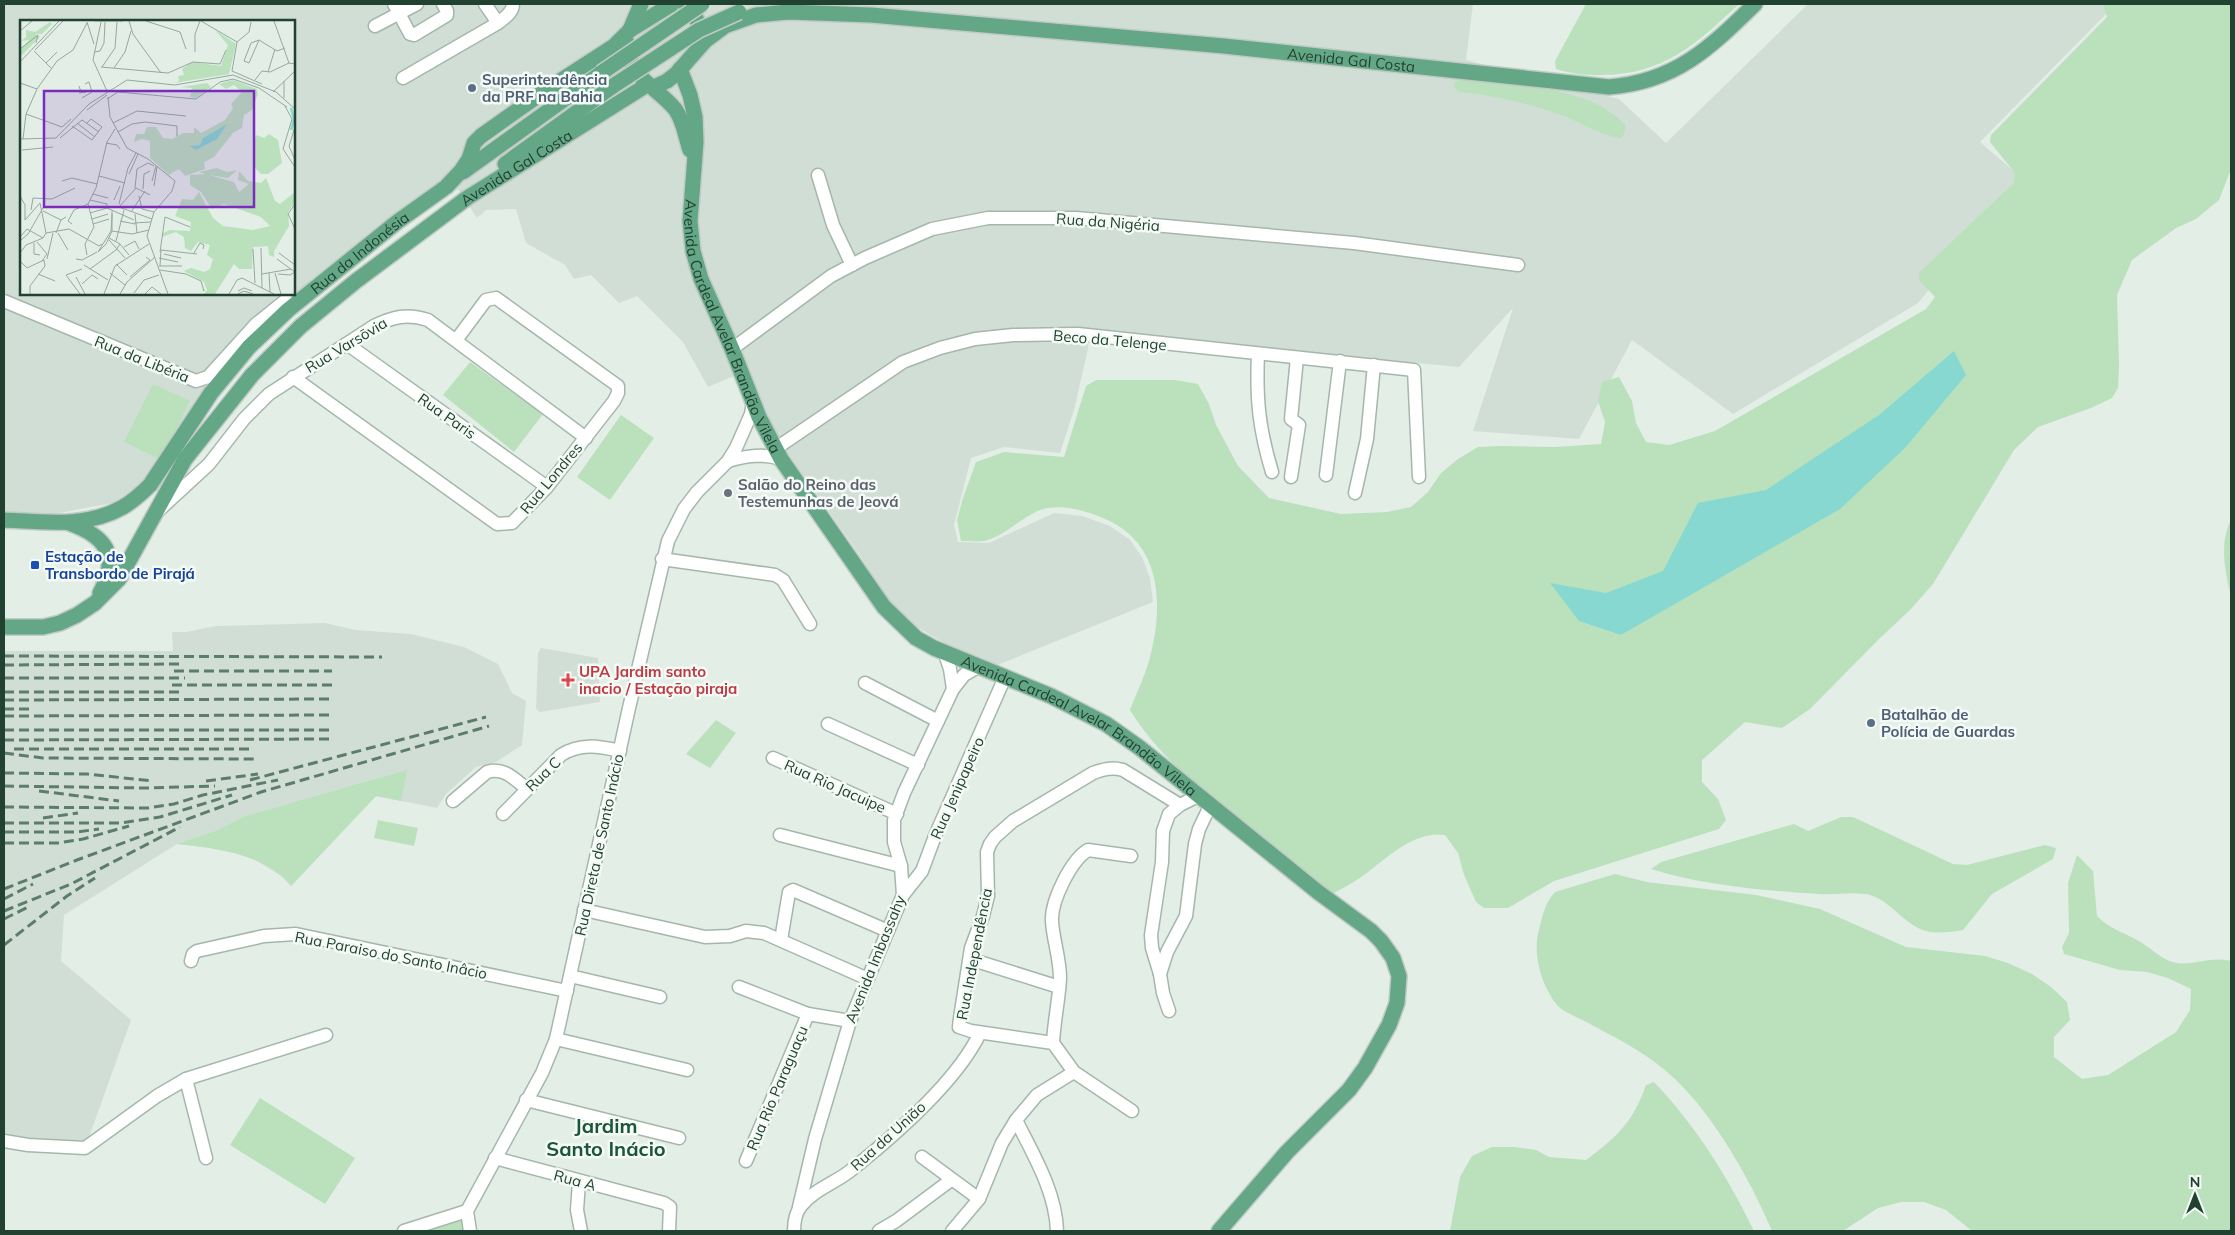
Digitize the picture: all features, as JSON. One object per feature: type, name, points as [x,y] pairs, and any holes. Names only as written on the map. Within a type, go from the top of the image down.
[{"type":"main road","name":"Rua da Indonésia","points":[[641,4],[629,31],[627,48],[630,63],[634,70],[651,86]]},
{"type":"main road","name":"Rua da Indonésia","points":[[4,520],[69,523],[123,507],[150,485],[211,393],[249,347],[288,310],[370,246],[397,222],[446,187],[458,176],[469,159],[474,143],[481,136],[549,88],[614,46],[629,31],[672,4]]},
{"type":"main road","points":[[685,4],[696,16],[700,27],[701,36],[697,50]]},
{"type":"main road","points":[[458,176],[601,73],[702,4]]},
{"type":"main road","name":"Avenida Gal Costa","points":[[467,198],[480,182],[613,86],[683,39],[738,12],[753,8],[787,4],[853,7],[895,12],[922,20]]},
{"type":"main road","name":"Avenida Gal Costa","points":[[467,198],[651,86],[667,81],[709,37],[725,26],[739,19],[765,14],[830,12],[1368,60],[1610,87],[1640,83],[1684,64],[1718,41],[1754,4]]},
{"type":"main road","name":"Avenida Cardeal Avelar Brandão Vilela","points":[[680,69],[690,95],[695,116],[696,142],[693,158],[690,221],[694,251],[701,280],[753,402],[778,454],[884,607],[916,638],[945,654],[1078,708],[1106,724],[1140,748],[1210,806],[1381,941],[1393,958],[1400,984],[1398,1003],[1389,1025],[1365,1068],[1349,1090],[1286,1152],[1220,1231]]},
{"type":"main road","name":"Avenida Cardeal Avelar Brandão Vilela","points":[[651,86],[679,116],[693,158]]},
{"type":"main road","name":"Rua da Indonésia","points":[[4,627],[43,626],[60,623],[78,615],[95,603],[118,578],[185,459],[225,406],[266,359],[301,326],[356,281],[467,198]]},
{"type":"main road","points":[[69,523],[86,529],[98,537],[107,548],[109,560],[107,577],[95,603]]},
{"type":"street","points":[[375,26],[397,9],[416,4]]},
{"type":"street","points":[[397,9],[410,34],[414,35],[447,16],[447,11],[443,4]]},
{"type":"street","points":[[485,4],[498,23]]},
{"type":"street","points":[[403,78],[498,23],[512,5]]},
{"type":"street","points":[[818,175],[833,225],[852,264]]},
{"type":"street","name":"Rua da Nigéria","points":[[732,349],[831,276],[852,264],[932,230],[988,218],[1076,218],[1354,243],[1518,265]]},
{"type":"street","name":"Rua Londres","points":[[293,377],[497,524],[512,523],[547,487],[586,438],[618,392],[618,386],[496,298],[486,300],[457,339]]},
{"type":"street","name":"Rua da Libéria","points":[[4,301],[196,381],[208,377],[256,324],[286,300]]},
{"type":"street","name":"Rua Varsōvia","points":[[155,514],[209,464],[257,404],[293,377],[374,326],[391,318],[404,315],[428,320],[457,339],[586,438]]},
{"type":"street","name":"Beco da Telenge","points":[[778,454],[903,362],[940,348],[975,340],[1013,335],[1078,334],[1414,370],[1419,477]]},
{"type":"street","name":"Rua Paris","points":[[347,344],[547,487]]},
{"type":"street","points":[[1258,354],[1257,399],[1260,426],[1272,472]]},
{"type":"street","points":[[1291,477],[1299,425],[1291,419],[1297,358]]},
{"type":"street","points":[[1326,475],[1340,361]]},
{"type":"street","points":[[1356,492],[1367,440],[1374,365]]},
{"type":"street","name":"Rua Direta de Santo Inácio","points":[[467,1211],[494,1158],[542,1073],[556,1039],[662,559],[668,541],[684,509],[697,492],[728,461],[743,434],[753,402]]},
{"type":"street","points":[[728,461],[778,454]]},
{"type":"street","points":[[662,559],[775,575],[783,580],[810,624]]},
{"type":"street","points":[[945,654],[950,669],[953,689]]},
{"type":"street","name":"Avenida Imbassahy","points":[[799,1207],[815,1139],[850,1022],[903,895],[901,866],[893,837],[896,814],[953,689],[964,675],[978,667]]},
{"type":"street","name":"Rua Jenipapeiro","points":[[903,895],[922,871],[935,836],[1005,677]]},
{"type":"street","points":[[865,683],[938,722]]},
{"type":"street","points":[[828,724],[918,765]]},
{"type":"street","name":"Rua C","points":[[503,814],[568,751],[576,747],[594,746],[620,751]]},
{"type":"street","name":"Rua Rio Jacuipe","points":[[773,758],[896,814]]},
{"type":"street","name":"Rua Independência","points":[[980,1033],[959,1027],[970,959],[988,896],[988,852],[990,844],[995,837],[1013,821],[1093,773],[1105,768],[1123,770],[1180,805]]},
{"type":"street","points":[[453,801],[487,772],[494,770],[506,772],[527,790]]},
{"type":"street","points":[[1169,1011],[1152,948],[1153,917],[1162,868],[1163,831],[1169,814],[1180,805],[1198,796]]},
{"type":"street","points":[[1160,974],[1168,952],[1186,916],[1195,844],[1199,828],[1210,806]]},
{"type":"street","points":[[780,835],[901,866]]},
{"type":"street","points":[[1132,856],[1088,850],[1077,860],[1065,878],[1054,904],[1052,920],[1059,954],[1059,987],[1053,1043],[1074,1072],[1132,1111]]},
{"type":"street","points":[[781,940],[788,894],[791,890],[797,890],[888,931]]},
{"type":"street","points":[[584,910],[695,936],[719,937],[755,931],[781,940],[868,979]]},
{"type":"street","name":"Rua Paraiso do Santo Inâcio","points":[[191,961],[193,954],[197,951],[264,936],[296,934],[567,991]]},
{"type":"street","points":[[970,959],[1059,987]]},
{"type":"street","points":[[570,976],[660,997]]},
{"type":"street","points":[[740,987],[808,1014],[850,1022]]},
{"type":"street","name":"Rua Rio Paraguaçu","points":[[746,1161],[808,1014]]},
{"type":"street","points":[[980,1033],[1053,1043]]},
{"type":"street","name":"Rua da União","points":[[799,1207],[812,1195],[848,1172],[867,1157],[936,1094],[961,1062],[980,1033]]},
{"type":"street","points":[[4,1141],[28,1146],[86,1148],[157,1096],[186,1079],[326,1035]]},
{"type":"street","points":[[556,1039],[687,1070]]},
{"type":"street","points":[[952,1231],[980,1199],[1002,1143],[1016,1120],[1037,1096],[1074,1072]]},
{"type":"street","points":[[186,1079],[206,1158]]},
{"type":"street","points":[[526,1100],[679,1138]]},
{"type":"street","points":[[1016,1120],[1036,1159],[1054,1211],[1056,1231]]},
{"type":"street","points":[[922,1157],[951,1180],[980,1199]]},
{"type":"street","name":"Rua A","points":[[494,1158],[579,1182],[657,1201],[670,1208],[669,1231]]},
{"type":"street","points":[[878,1231],[896,1221],[951,1180]]},
{"type":"street","points":[[579,1182],[577,1210],[580,1231]]},
{"type":"street","points":[[794,1231],[799,1207]]},
{"type":"street","points":[[408,1231],[467,1211],[470,1231]]},
{"type":"shaded area","points":[[4,4],[1473,4],[1466,60],[1619,99],[1666,143],[1808,4],[2116,4],[1980,142],[2022,178],[1918,303],[1733,414],[1632,340],[1579,439],[1473,431],[1513,308],[1459,367],[1089,331],[1088,349],[1074,410],[1060,453],[1004,447],[971,458],[954,525],[958,542],[989,543],[1054,513],[1082,516],[1110,526],[1130,540],[1142,557],[1150,578],[1153,602],[995,666],[973,659],[908,622],[895,612],[861,557],[779,440],[748,370],[708,387],[683,342],[637,296],[619,303],[591,275],[574,279],[565,265],[526,243],[516,209],[486,210],[477,218],[458,189],[364,246],[311,284],[200,395],[164,459],[138,486],[112,503],[49,515],[4,513]]},
{"type":"shaded area","points":[[325,623],[355,630],[411,634],[464,647],[498,664],[512,693],[526,701],[522,745],[496,762],[476,767],[446,794],[437,808],[376,796],[291,886],[286,879],[249,856],[205,847],[177,844],[64,915],[61,961],[131,1020],[88,1140],[23,1140],[4,1137],[4,651],[173,651],[172,632],[186,632],[216,626]]},
{"type":"shaded area","name":"UPA Jardim santo inacio / Estação piraja","points":[[541,648],[598,658],[600,702],[540,712],[536,709],[538,653]]},
{"type":"green space","points":[[1586,4],[1739,4],[1693,44],[1661,63],[1643,70],[1623,74],[1601,75],[1578,74],[1556,69],[1555,61]]},
{"type":"green space","points":[[2103,4],[2231,4],[2231,169],[2219,200],[2196,219],[2176,228],[2132,260],[2117,295],[2118,388],[2112,398],[2091,408],[2038,427],[2014,450],[1933,584],[1911,609],[1810,709],[1782,728],[1745,722],[1702,760],[1702,782],[1718,799],[1726,820],[1719,829],[1554,881],[1508,908],[1484,908],[1476,902],[1464,875],[1458,853],[1445,835],[1422,837],[1410,842],[1360,878],[1332,894],[1183,773],[1154,743],[1130,710],[1149,661],[1157,619],[1157,598],[1154,578],[1148,560],[1138,543],[1123,529],[1103,518],[1083,511],[1062,507],[1040,510],[1000,534],[984,541],[961,541],[957,520],[976,462],[1004,452],[1064,457],[1086,386],[1096,380],[1175,380],[1198,384],[1209,404],[1216,425],[1238,466],[1269,498],[1341,514],[1387,512],[1411,507],[1428,492],[1441,473],[1458,459],[1478,447],[1555,447],[1601,444],[1605,422],[1598,401],[1602,382],[1619,377],[1632,401],[1636,423],[1646,442],[1669,445],[1715,431],[1926,309],[1935,297],[1919,280],[1919,273],[2014,183],[2015,173],[1990,142],[1991,135],[2107,17]]},
{"type":"green space","points":[[1461,80],[1526,86],[1572,95],[1593,102],[1611,112],[1626,126],[1624,134],[1621,138],[1613,137],[1564,116],[1539,108],[1499,98],[1459,92],[1454,87],[1455,82]]},
{"type":"green space","points":[[470,362],[543,414],[514,452],[443,395]]},
{"type":"green space","points":[[153,384],[190,401],[161,460],[124,442]]},
{"type":"green space","points":[[621,415],[654,438],[610,500],[577,477]]},
{"type":"green space","points":[[2231,520],[2231,596],[2225,568],[2224,548],[2227,529]]},
{"type":"green space","points":[[716,720],[736,733],[710,768],[686,754]]},
{"type":"green space","points":[[407,770],[401,801],[376,796],[291,886],[268,866],[239,854],[177,844],[216,831],[243,817]]},
{"type":"green space","points":[[1841,817],[1853,817],[1953,864],[1967,865],[2045,845],[2056,848],[2053,859],[1992,894],[1963,930],[1945,932],[1931,932],[1918,928],[1889,905],[1874,896],[1865,894],[1819,894],[1756,889],[1670,875],[1651,869],[1661,862],[1794,824],[1808,831]]},
{"type":"green space","points":[[378,820],[418,828],[414,846],[374,838]]},
{"type":"green space","points":[[2077,855],[2093,871],[2097,916],[2106,924],[2142,943],[2161,956],[2177,963],[2216,960],[2231,961],[2231,1231],[1972,1231],[1946,1210],[1924,1202],[1901,1202],[1878,1208],[1843,1231],[1772,1231],[1754,1192],[1731,1150],[1690,1094],[1665,1070],[1645,1055],[1560,1008],[1547,989],[1540,971],[1537,952],[1538,934],[1546,906],[1555,892],[1615,874],[1647,882],[1756,895],[1820,909],[1906,947],[1985,956],[2008,963],[2032,974],[2051,987],[2067,1002],[2070,1020],[2054,1037],[2054,1057],[2082,1079],[2108,1075],[2176,1032],[2190,1010],[2191,989],[2168,978],[2147,972],[2120,970],[2064,954],[2062,947],[2069,933],[2068,883]]},
{"type":"green space","points":[[1654,1082],[1684,1116],[1710,1153],[1754,1231],[1450,1231],[1460,1177],[1472,1156],[1492,1147],[1514,1147],[1536,1150],[1549,1157],[1586,1160],[1607,1144],[1623,1128],[1636,1109],[1646,1085]]},
{"type":"green space","points":[[260,1098],[355,1158],[325,1204],[230,1145]]},
{"type":"green space","points":[[471,1212],[476,1231],[413,1231]]},
{"type":"water","points":[[1954,351],[1966,375],[1905,448],[1840,509],[1621,635],[1579,621],[1550,583],[1606,593],[1663,571],[1698,503],[1766,490],[1879,415]]},
{"type":"railway","points":[[4,656],[382,657]]},
{"type":"railway","points":[[4,665],[184,664]]},
{"type":"railway","points":[[174,671],[332,671]]},
{"type":"railway","points":[[4,678],[185,678]]},
{"type":"railway","points":[[172,685],[332,685]]},
{"type":"railway","points":[[4,692],[182,692]]},
{"type":"railway","points":[[4,700],[333,699]]},
{"type":"railway","points":[[4,709],[30,709]]},
{"type":"railway","points":[[4,716],[333,715]]},
{"type":"railway","points":[[250,780],[486,717]]},
{"type":"railway","points":[[4,889],[261,792],[489,726]]},
{"type":"railway","points":[[4,730],[333,730]]},
{"type":"railway","points":[[4,740],[333,739]]},
{"type":"railway","points":[[14,749],[254,749]]},
{"type":"railway","points":[[4,753],[43,758],[254,759]]},
{"type":"railway","points":[[4,773],[87,774],[153,781]]},
{"type":"railway","points":[[206,781],[258,774]]},
{"type":"railway","points":[[4,807],[148,808],[174,804],[203,795],[278,780]]},
{"type":"railway","points":[[4,786],[145,788],[215,786]]},
{"type":"railway","points":[[39,791],[119,801]]},
{"type":"railway","points":[[4,823],[120,823],[160,817],[232,795]]},
{"type":"railway","points":[[43,818],[78,813]]},
{"type":"railway","points":[[4,843],[58,843],[83,839],[129,826]]},
{"type":"railway","points":[[4,911],[71,884],[180,827]]},
{"type":"railway","points":[[4,832],[77,832],[99,829]]},
{"type":"railway","points":[[4,945],[67,896],[95,878]]},
{"type":"railway","points":[[4,899],[33,884]]},
{"type":"railway","points":[[4,919],[28,907]]},
{"type":"place","name":"Superintendência da PRF na Bahia","points":[[472,88]]},
{"type":"place","name":"Salão do Reino das Testemunhas de Jeová","points":[[728,493]]},
{"type":"place","name":"Estação de Transbordo de Pirajá","points":[[35,565]]},
{"type":"place","name":"UPA Jardim santo inacio / Estação piraja","points":[[568,680]]},
{"type":"place","name":"Batalhão de Polícia de Guardas","points":[[1871,723]]},
{"type":"district","name":"Jardim Santo Inácio","points":[[606,1136]]}]
